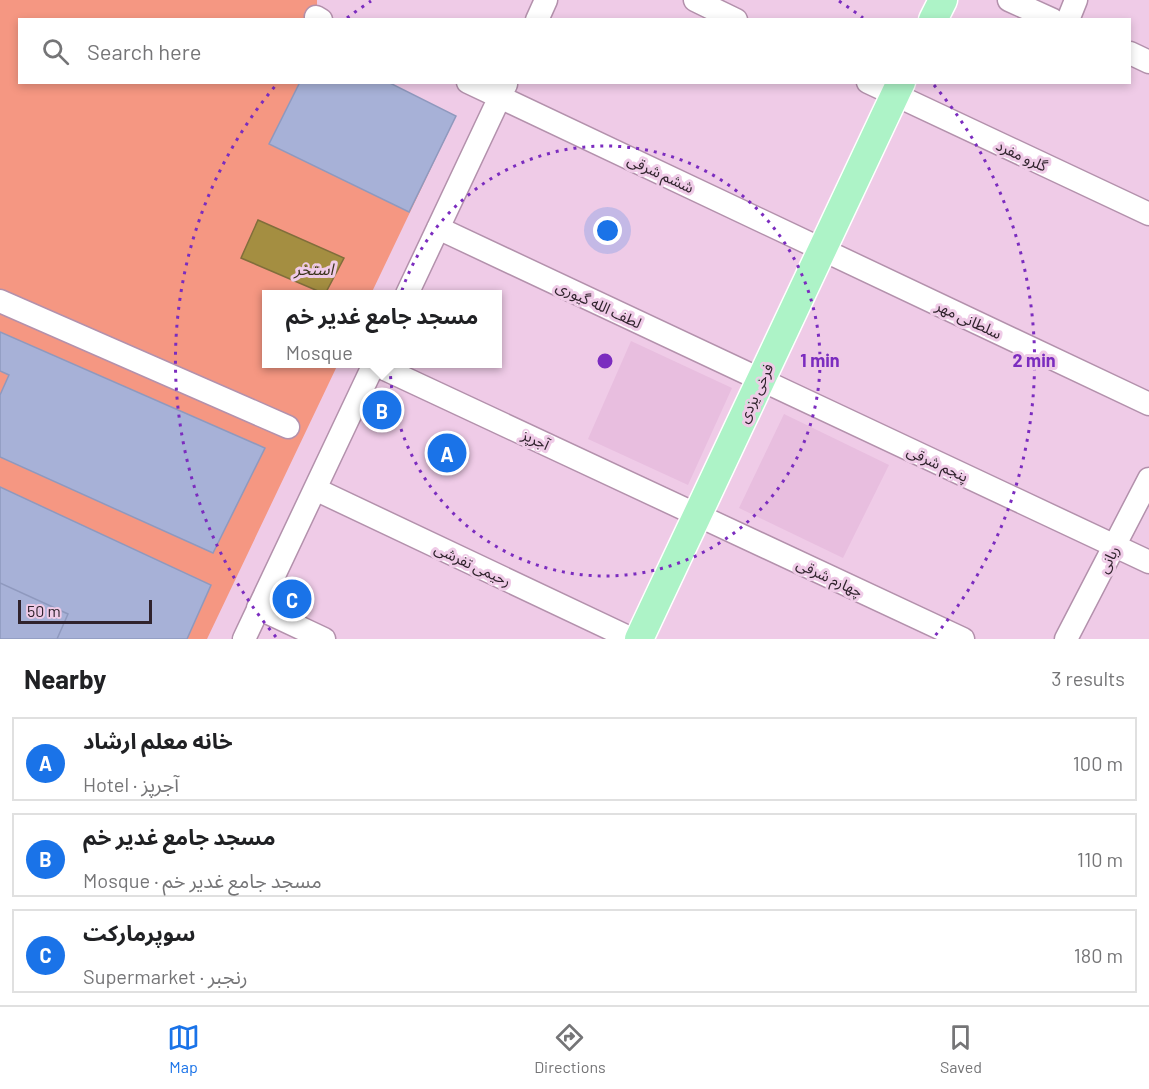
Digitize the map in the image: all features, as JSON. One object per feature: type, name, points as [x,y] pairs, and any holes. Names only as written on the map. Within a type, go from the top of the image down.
[{"type":"main road","points":[[934,18],[943,0]]},
{"type":"main road","name":"فرخی یزدی","points":[[639,639],[898,89]]},
{"type":"street","points":[[538,18],[546,0]]},
{"type":"street","points":[[695,0],[732,18]]},
{"type":"street","points":[[1009,0],[1049,18]]},
{"type":"street","points":[[1069,18],[1076,0]]},
{"type":"street","points":[[1131,53],[1149,62]]},
{"type":"street","name":"ششم شرقی","points":[[478,84],[504,89],[822,250]]},
{"type":"street","name":"گلرو مفرد","points":[[877,84],[898,89],[1149,214]]},
{"type":"street","points":[[409,290],[504,89]]},
{"type":"street","name":"لطف الله گیوری","points":[[438,228],[761,381]]},
{"type":"street","name":"سلطانی مهر","points":[[822,250],[1149,404]]},
{"type":"street","points":[[0,301],[288,427]]},
{"type":"street","points":[[244,639],[372,368]]},
{"type":"street","name":"آجرپز","points":[[383,368],[698,514]]},
{"type":"street","name":"پنجم شرقی","points":[[761,381],[1149,562]]},
{"type":"street","name":"ربانی","points":[[1066,639],[1149,479]]},
{"type":"street","name":"رحیمی تفرشی","points":[[315,489],[632,639]]},
{"type":"street","name":"چهارم شرقی","points":[[698,514],[963,639]]},
{"type":"street","points":[[258,608],[324,639]]},
{"type":"shaded area","points":[[0,0],[317,0],[317,18],[18,18],[18,84],[390,84],[456,116],[373,290],[262,290],[262,368],[336,368],[207,639],[0,639]]},
{"type":"shaded area","points":[[631,341],[732,388],[688,485],[588,439]]},
{"type":"shaded area","points":[[784,414],[889,465],[843,558],[739,508]]},
{"type":"water","name":"استخر","points":[[258,220],[344,258],[327,290],[316,290],[241,258]]},
{"type":"building","points":[[299,84],[392,84],[456,116],[409,212],[269,144]]},
{"type":"building","points":[[0,332],[265,448],[213,553],[0,457],[0,395],[9,375],[0,371]]},
{"type":"building","points":[[0,487],[211,585],[187,639],[0,639]]},
{"type":"building","points":[[0,583],[68,614],[57,639],[0,639]]},
{"type":"place","name":"مسجد جامع غدیر خم","points":[[382,410]]},
{"type":"place","name":"خانه معلم ارشاد","points":[[447,453]]},
{"type":"place","name":"سوپرمارکت","points":[[292,599]]}]
